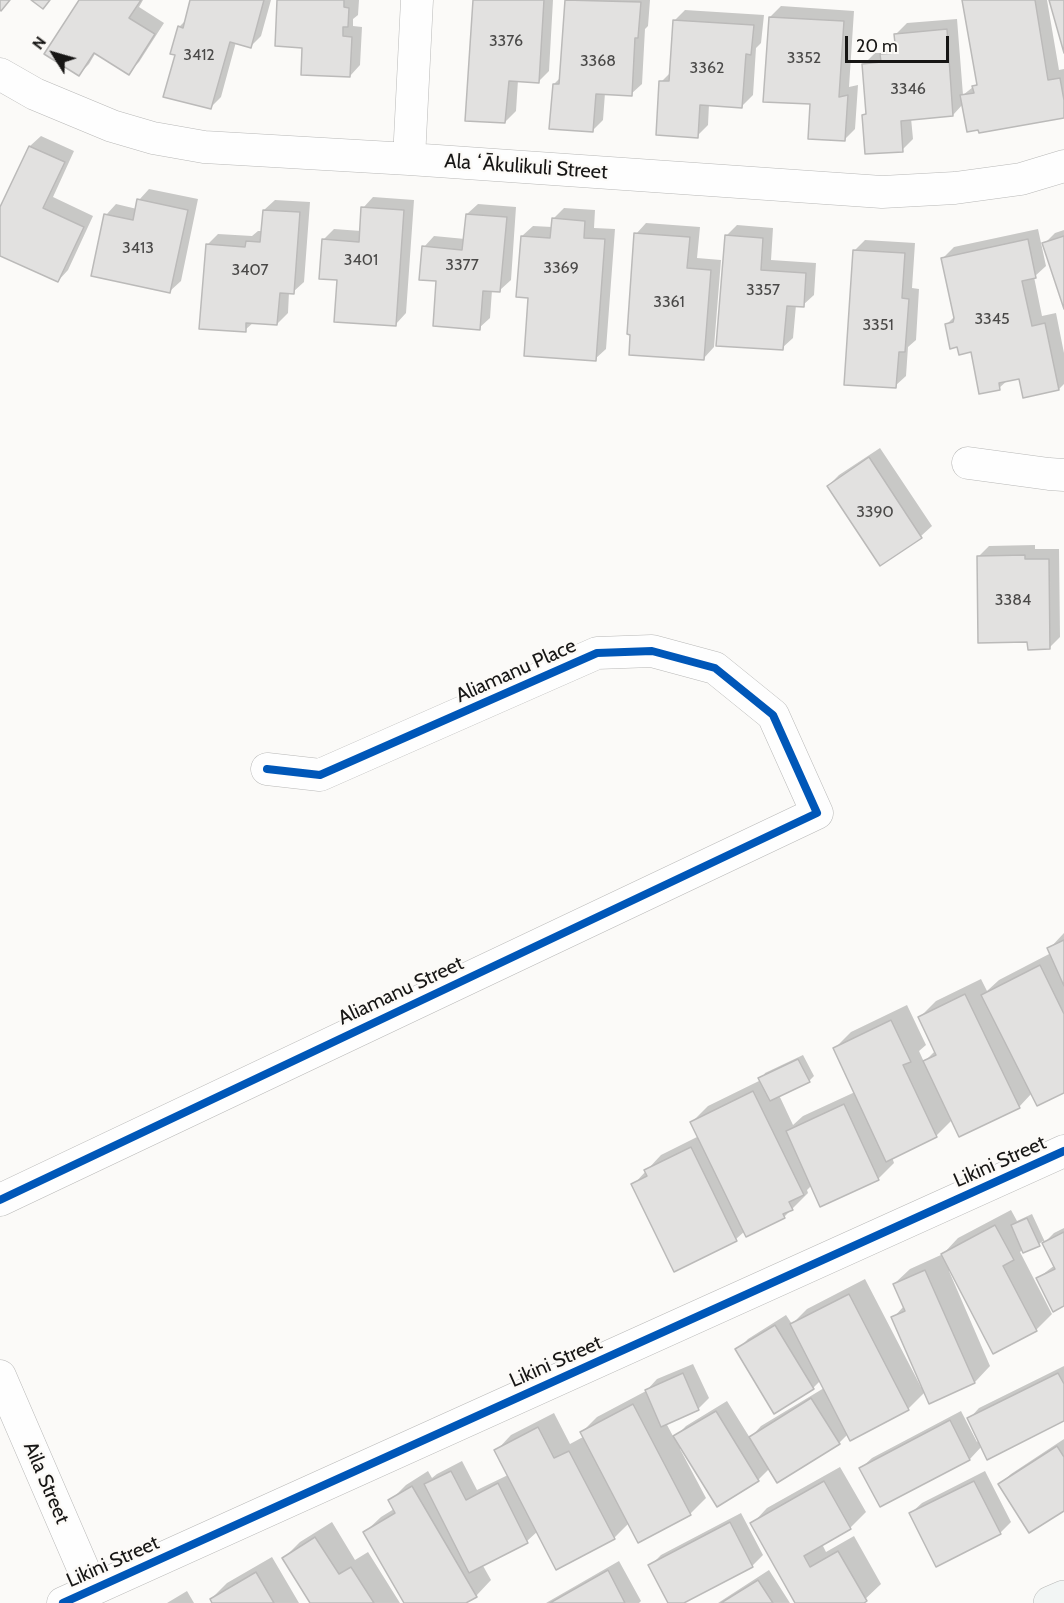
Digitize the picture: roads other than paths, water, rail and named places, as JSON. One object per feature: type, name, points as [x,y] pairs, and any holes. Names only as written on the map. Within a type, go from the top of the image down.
[{"type":"main road","points":[[1050,1603],[1064,1596]]},
{"type":"street","points":[[409,159],[417,0]]},
{"type":"street","name":"Ala ʻĀkulikuli Street","points":[[0,74],[69,110],[112,126],[153,138],[204,147],[882,192],[955,188],[1021,179],[1064,166]]},
{"type":"street","points":[[968,463],[1064,475]]},
{"type":"street","name":"Aliamanu Place","points":[[267,769],[320,775],[597,653],[652,651],[715,668],[773,715],[817,813]]},
{"type":"street","name":"Aliamanu Street","points":[[0,1200],[817,813]]},
{"type":"street","name":"Likini Street","points":[[63,1603],[1064,1151]]},
{"type":"street","name":"Aila Street","points":[[0,1376],[92,1589]]}]
